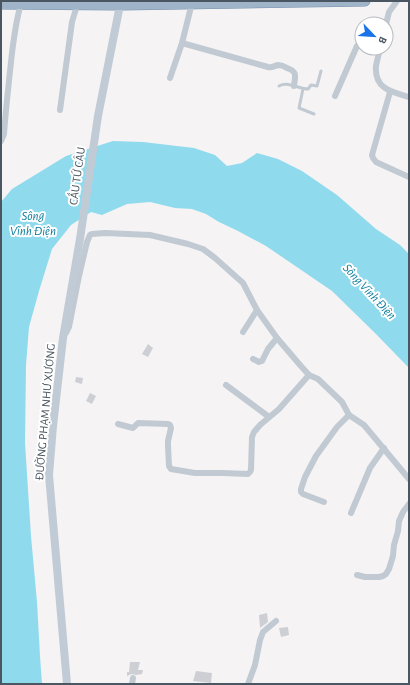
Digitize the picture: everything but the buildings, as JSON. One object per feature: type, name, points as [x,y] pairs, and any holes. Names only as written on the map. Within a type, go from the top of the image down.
[{"type":"highway","points":[[1,4],[365,1]]},
{"type":"main road","name":"CẦU TỨ CÂU","points":[[80,239],[98,116],[120,3]]},
{"type":"main road","name":"ĐƯỜNG PHẠM NHƯ XƯƠNG","points":[[67,684],[49,475],[63,338],[80,239]]},
{"type":"street","points":[[388,16],[389,12],[397,1]]},
{"type":"street","points":[[170,78],[182,42],[192,3]]},
{"type":"street","points":[[1,141],[4,134],[14,37],[21,4]]},
{"type":"street","points":[[60,110],[72,22],[78,4]]},
{"type":"street","points":[[182,42],[268,67],[278,65],[283,66],[295,72],[294,86]]},
{"type":"street","points":[[335,96],[354,53]]},
{"type":"street","points":[[378,56],[376,72],[382,88],[390,92],[409,97]]},
{"type":"street","points":[[1,86],[8,86]]},
{"type":"street","points":[[390,92],[372,158],[376,162],[409,177]]},
{"type":"street","points":[[63,338],[69,327],[79,276],[90,235],[105,233],[150,235],[203,249],[242,283],[257,310],[277,338],[309,375],[318,379],[342,402],[349,415],[364,425],[409,480]]},
{"type":"street","points":[[243,332],[257,310]]},
{"type":"street","points":[[253,359],[259,362],[262,361],[268,349],[277,338]]},
{"type":"street","points":[[118,424],[133,428],[138,423],[170,425],[171,428],[168,446],[169,466],[171,469],[195,474],[250,473],[252,437],[257,428],[279,409],[309,375]]},
{"type":"street","points":[[226,385],[269,418]]},
{"type":"street","points":[[324,502],[303,494],[301,489],[305,477],[316,456],[337,427],[349,415]]},
{"type":"street","points":[[350,513],[370,468],[384,448]]},
{"type":"street","points":[[357,576],[379,577],[386,574],[389,570],[399,521],[409,504]]},
{"type":"street","points":[[248,684],[263,632],[276,621]]},
{"type":"lane","points":[[279,86],[283,84],[302,89],[317,86],[321,71]]},
{"type":"lane","points":[[302,89],[299,108],[314,114]]},
{"type":"water","name":"Sông Vĩnh Điện","points":[[113,141],[143,142],[194,148],[215,155],[227,166],[242,163],[257,153],[278,159],[302,171],[337,195],[376,229],[400,245],[409,254],[409,368],[332,291],[266,246],[206,214],[192,209],[175,208],[150,202],[127,204],[102,215],[91,212],[71,225],[52,249],[29,327],[26,365],[25,443],[42,684],[1,684],[1,202],[12,189],[66,156]]}]
